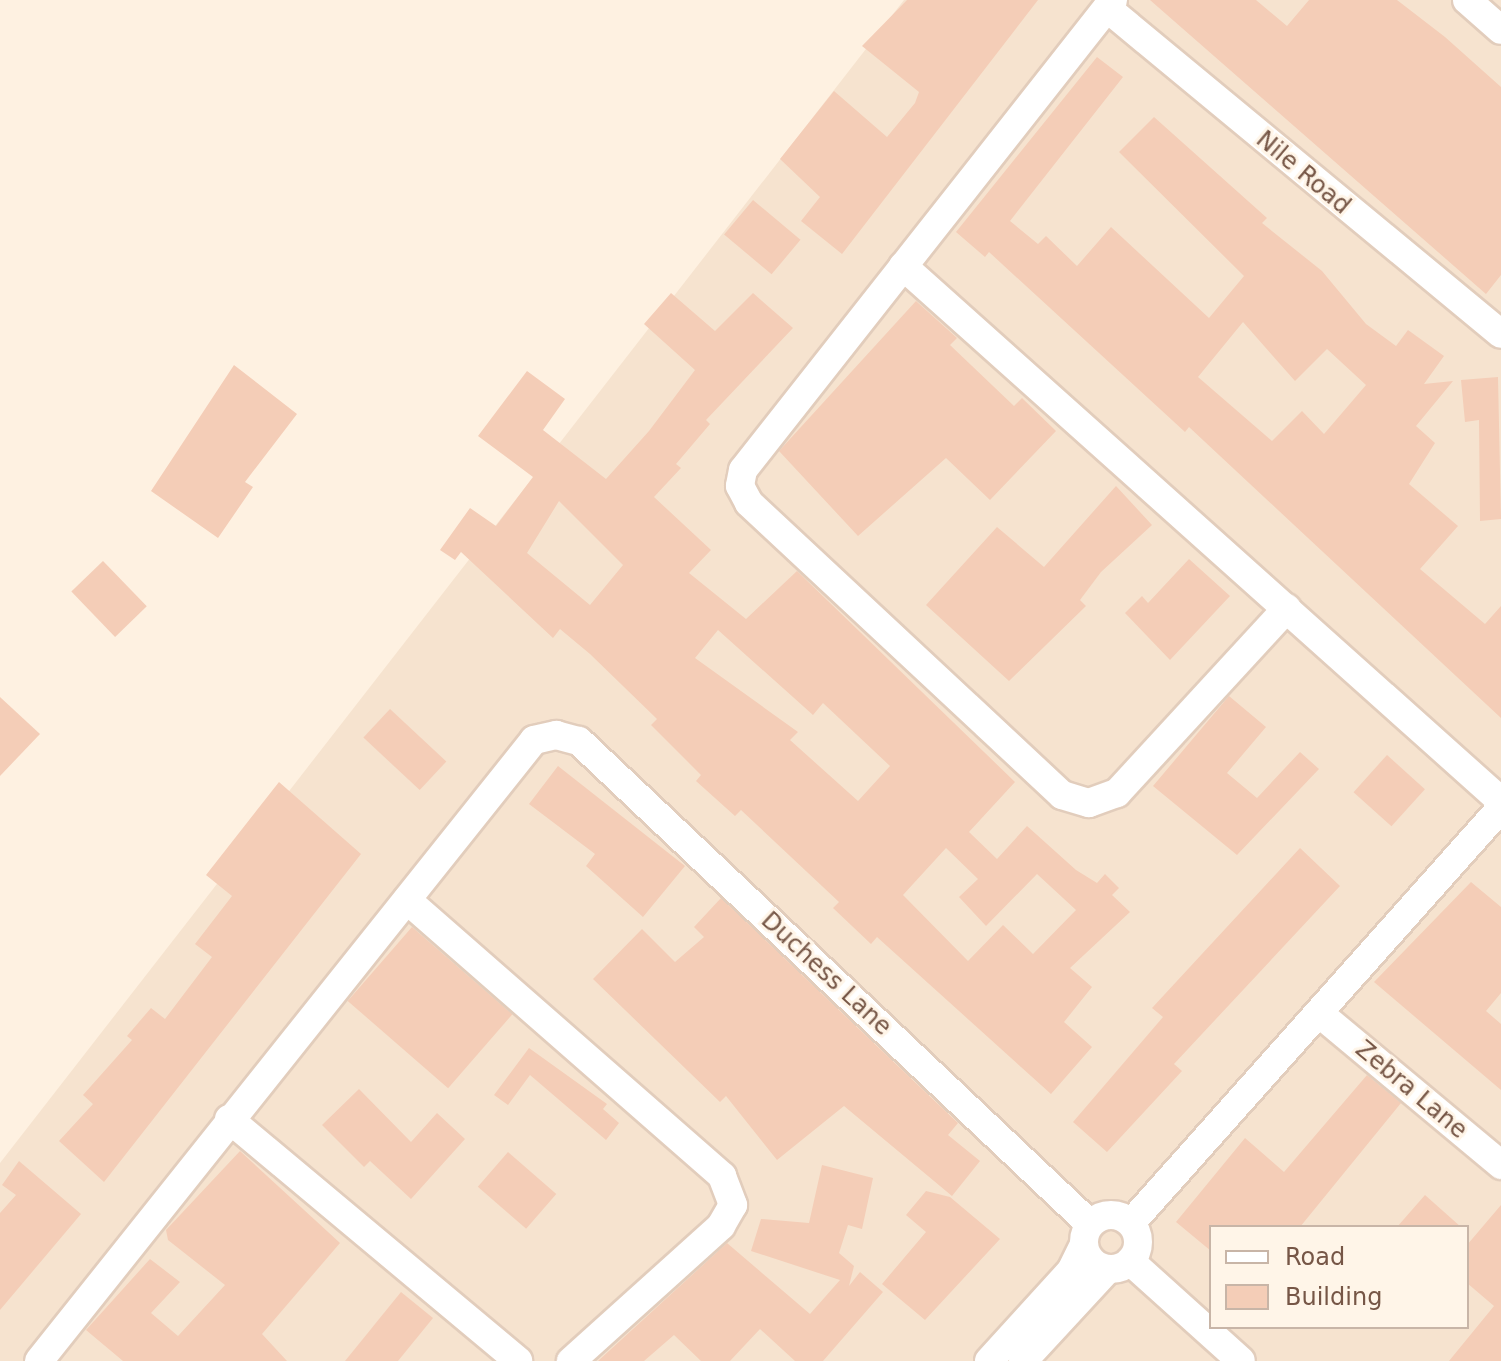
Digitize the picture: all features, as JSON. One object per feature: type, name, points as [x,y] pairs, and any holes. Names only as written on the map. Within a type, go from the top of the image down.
[{"type":"street","points":[[1467,0],[1501,30]]},
{"type":"street","points":[[1110,4],[743,470],[740,486],[749,503],[1062,795],[1089,803],[1117,793],[1287,608]]},
{"type":"street","name":"Nile Road","points":[[1110,4],[1501,334]]},
{"type":"street","points":[[903,266],[1501,801]]},
{"type":"street","name":"Duchess Lane","points":[[407,900],[534,740],[556,735],[579,741],[1087,1234]]},
{"type":"street","points":[[1131,1223],[1501,808]]},
{"type":"street","points":[[48,1358],[229,1119],[407,900],[722,1176],[733,1205],[721,1226],[571,1361]]},
{"type":"street","name":"Zebra Lane","points":[[1320,1014],[1501,1165]]},
{"type":"street","points":[[229,1119],[518,1361]]},
{"type":"street","points":[[989,1361],[1071,1271],[1087,1234],[1117,1215],[1131,1223],[1137,1249],[1023,1361]]},
{"type":"street","points":[[1087,1234],[1092,1261],[1119,1265],[1241,1361]]},
{"type":"shaded area","points":[[904,0],[1501,0],[1501,1361],[0,1361],[0,1163]]},
{"type":"building","points":[[907,0],[1038,0],[842,254],[801,221],[820,197],[780,159],[834,91],[887,137],[915,103],[919,92],[862,46]]},
{"type":"building","points":[[1150,0],[1256,0],[1287,26],[1309,0],[1397,0],[1445,37],[1501,87],[1501,275],[1486,294]]},
{"type":"building","points":[[1097,57],[1123,77],[1010,221],[1038,244],[1046,236],[1077,266],[1111,227],[1209,318],[1244,276],[1119,152],[1154,117],[1267,218],[1262,223],[1322,271],[1366,324],[1396,346],[1408,330],[1444,356],[1424,384],[1453,381],[1416,426],[1435,443],[1409,484],[1458,526],[1420,569],[1485,624],[1501,606],[1501,718],[1189,427],[1185,432],[989,252],[985,257],[956,232]],"holes":[[[1243,322],[1295,381],[1327,349],[1366,385],[1324,434],[1302,411],[1272,441],[1198,377]]]},
{"type":"building","points":[[753,200],[800,240],[772,274],[724,234]]},
{"type":"building","points":[[671,293],[715,331],[753,293],[793,328],[706,420],[710,424],[676,464],[681,468],[654,497],[711,550],[689,573],[746,619],[797,571],[1015,782],[969,832],[997,859],[1027,826],[1076,870],[1097,883],[1105,874],[1119,888],[1112,895],[1130,912],[1070,968],[1092,987],[1064,1022],[1092,1047],[1051,1094],[877,937],[871,944],[833,908],[839,902],[741,810],[735,816],[696,781],[701,775],[651,725],[657,719],[590,654],[560,629],[553,638],[461,552],[455,560],[440,550],[470,508],[496,526],[533,477],[478,436],[527,371],[565,399],[543,430],[606,479],[649,431],[695,370],[644,324]],"holes":[[[559,501],[623,565],[590,605],[527,553]],[[718,630],[813,715],[823,703],[890,766],[858,801],[790,740],[798,732],[695,658]],[[946,848],[978,879],[959,897],[986,926],[1037,874],[1076,910],[1033,954],[1003,925],[968,961],[903,895]]]},
{"type":"building","points":[[916,301],[957,338],[950,345],[1014,406],[1022,398],[1056,431],[990,500],[946,458],[858,536],[779,451]]},
{"type":"building","points":[[234,365],[297,414],[245,482],[253,487],[218,538],[151,491]]},
{"type":"building","points":[[1498,377],[1501,519],[1480,521],[1479,420],[1465,422],[1461,380]]},
{"type":"building","points":[[1116,486],[1152,525],[1101,572],[1080,600],[1086,606],[1009,681],[926,605],[997,527],[1044,567]]},
{"type":"building","points":[[1189,559],[1230,596],[1170,660],[1125,613],[1142,596],[1148,603]]},
{"type":"building","points":[[103,561],[147,606],[115,637],[71,592]]},
{"type":"building","points":[[1229,696],[1266,727],[1227,773],[1257,798],[1300,752],[1319,769],[1237,855],[1153,786]]},
{"type":"building","points":[[0,697],[40,734],[0,776]]},
{"type":"building","points":[[390,709],[446,762],[420,790],[363,738]]},
{"type":"building","points":[[1387,755],[1425,789],[1391,826],[1354,792]]},
{"type":"building","points":[[558,766],[685,866],[643,917],[586,866],[595,854],[529,804]]},
{"type":"building","points":[[279,782],[361,854],[104,1182],[59,1141],[93,1104],[83,1095],[132,1040],[127,1036],[151,1008],[165,1019],[212,957],[195,944],[232,896],[206,875]]},
{"type":"building","points":[[1300,848],[1340,886],[1174,1064],[1182,1071],[1107,1152],[1073,1122],[1163,1017],[1152,1008]]},
{"type":"building","points":[[1471,882],[1501,907],[1501,993],[1486,1011],[1501,1024],[1501,1090],[1374,982]]},
{"type":"building","points":[[721,898],[958,1123],[948,1135],[980,1161],[952,1196],[844,1106],[777,1160],[726,1096],[720,1102],[593,979],[642,929],[675,962],[704,937],[694,927]]},
{"type":"building","points":[[412,927],[512,1014],[448,1088],[348,1001]]},
{"type":"building","points":[[529,1048],[607,1104],[603,1109],[619,1123],[606,1140],[530,1075],[508,1105],[494,1095]]},
{"type":"building","points":[[1367,1075],[1401,1103],[1302,1225],[1209,1225],[1209,1249],[1176,1222],[1245,1138],[1284,1172]]},
{"type":"building","points":[[359,1089],[411,1142],[437,1113],[465,1139],[411,1199],[370,1161],[364,1167],[322,1125]]},
{"type":"building","points":[[240,1151],[340,1243],[262,1334],[287,1361],[123,1361],[86,1330],[150,1259],[180,1282],[151,1313],[178,1336],[225,1285],[168,1240],[166,1230]]},
{"type":"building","points":[[508,1152],[556,1194],[526,1229],[478,1187]]},
{"type":"building","points":[[19,1161],[81,1214],[0,1310],[0,1213],[16,1195],[2,1185]]},
{"type":"building","points":[[822,1165],[873,1178],[862,1229],[848,1225],[839,1253],[854,1266],[849,1286],[860,1272],[883,1292],[823,1361],[795,1361],[760,1329],[730,1361],[701,1361],[674,1335],[644,1361],[598,1361],[727,1243],[810,1314],[840,1280],[751,1251],[761,1219],[809,1223]]},
{"type":"building","points":[[926,1191],[950,1197],[1000,1239],[925,1320],[882,1284],[926,1232],[906,1215]]},
{"type":"building","points":[[1425,1195],[1459,1225],[1399,1225]]},
{"type":"building","points":[[1501,1205],[1501,1361],[1449,1361],[1494,1306],[1469,1285],[1469,1243]]},
{"type":"building","points":[[401,1292],[433,1318],[398,1361],[345,1361]]}]
